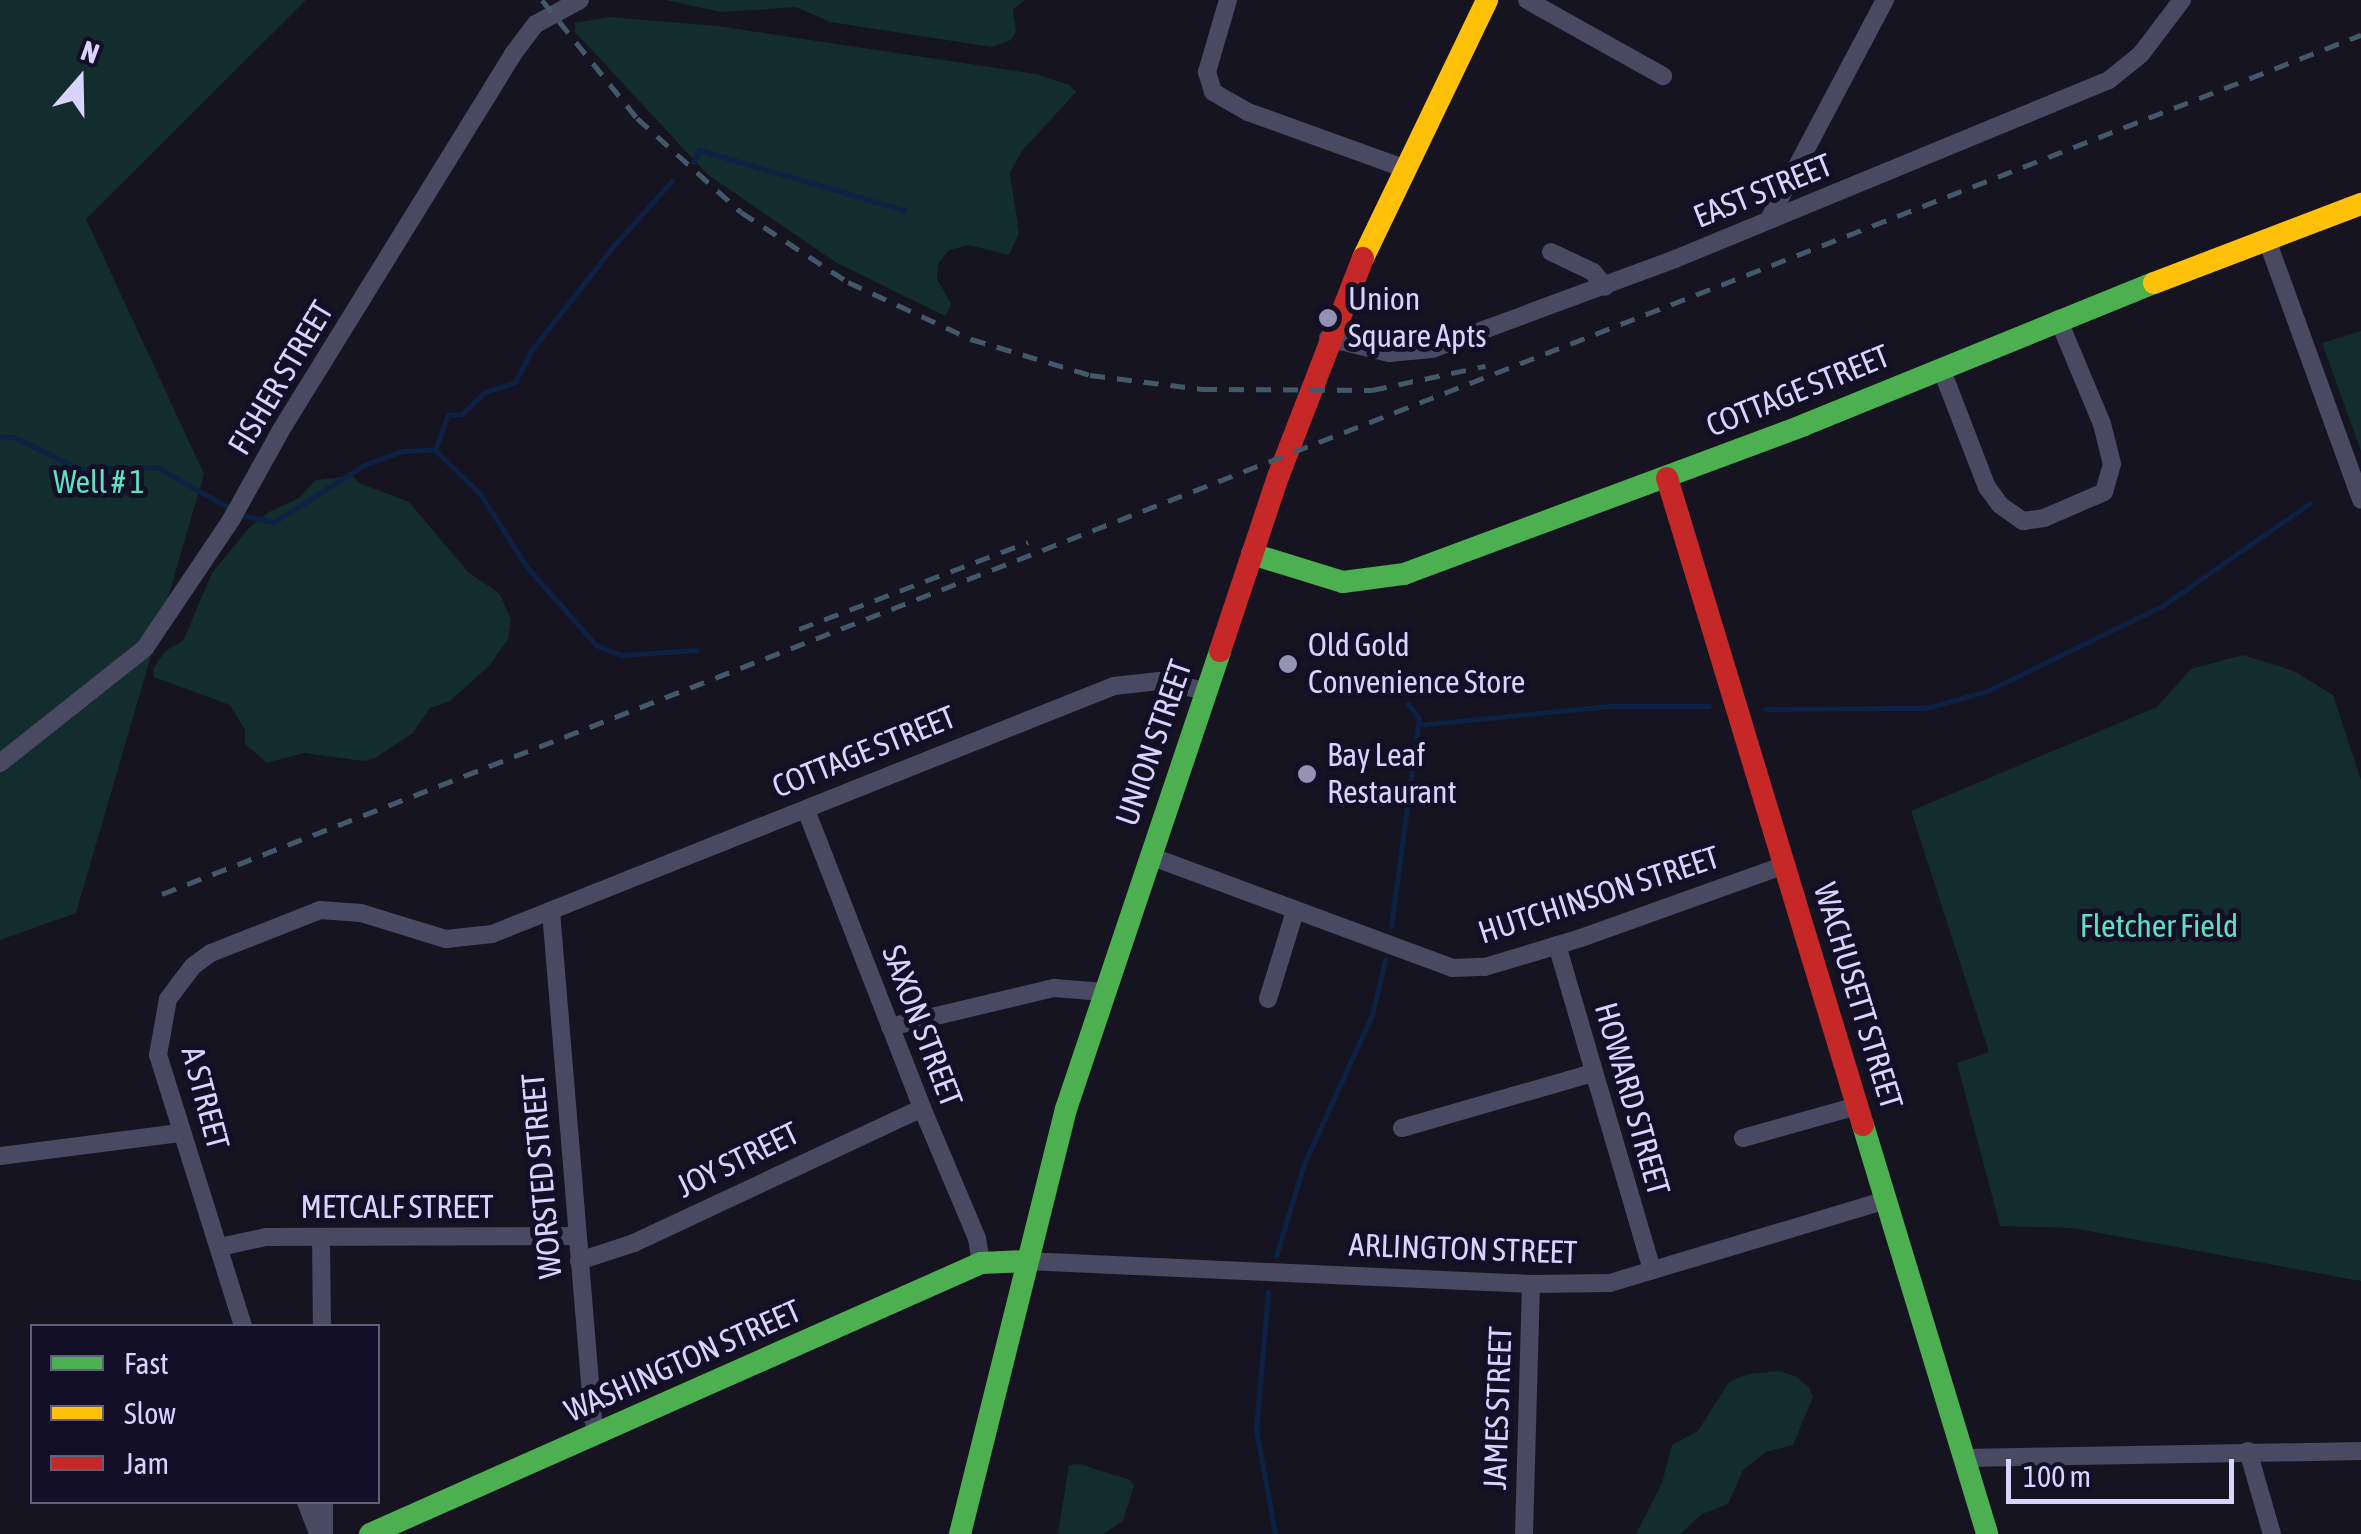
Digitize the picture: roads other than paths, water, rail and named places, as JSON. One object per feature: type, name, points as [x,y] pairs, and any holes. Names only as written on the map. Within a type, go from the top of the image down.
[{"type":"main road","name":"UNION STREET","points":[[960,1534],[1045,1180],[1104,992],[1252,554],[1328,338],[1487,0]]},
{"type":"main road","name":"COTTAGE STREET","points":[[1252,554],[1330,580],[1381,581],[1667,478],[2058,320],[2361,204]]},
{"type":"main road","name":"WACHUSETT STREET","points":[[1667,478],[1987,1534]]},
{"type":"main road","name":"WASHINGTON STREET","points":[[376,1533],[981,1263],[1026,1261]]},
{"type":"street","name":"FISHER STREET","points":[[0,763],[145,648],[231,520],[281,430],[513,54],[536,24],[580,0]]},
{"type":"street","points":[[1228,0],[1209,63],[1208,83],[1220,98],[1248,112],[1406,169]]},
{"type":"street","points":[[1527,0],[1663,76]]},
{"type":"street","points":[[1769,220],[1885,0]]},
{"type":"street","name":"EAST STREET","points":[[1328,338],[1388,353],[1432,348],[1605,287],[2110,80],[2141,54],[2182,0]]},
{"type":"street","points":[[2267,240],[2361,500]]},
{"type":"street","points":[[1551,252],[1598,275],[1605,287]]},
{"type":"street","points":[[1941,368],[1987,486],[2000,505],[2023,521],[2044,518],[2104,492],[2112,464],[2102,424],[2058,320]]},
{"type":"street","name":"COTTAGE STREET","points":[[550,911],[1114,686],[1171,681],[1206,691]]},
{"type":"street","name":"SAXON STREET","points":[[806,810],[977,1238],[981,1263]]},
{"type":"street","name":"HUTCHINSON STREET","points":[[1150,856],[1452,968],[1485,967],[1557,945],[1785,865]]},
{"type":"street","name":"A STREET","points":[[242,1324],[161,1075],[158,1037],[178,981],[211,953],[320,910],[361,913],[421,934],[464,940],[492,934],[550,911]]},
{"type":"street","name":"WORSTED STREET","points":[[550,911],[576,1236],[593,1419],[598,1434]]},
{"type":"street","points":[[1268,999],[1295,911]]},
{"type":"street","name":"HOWARD STREET","points":[[1557,945],[1652,1270]]},
{"type":"street","points":[[890,1026],[1054,988],[1104,992]]},
{"type":"street","points":[[1402,1128],[1592,1073]]},
{"type":"street","points":[[1743,1138],[1858,1106]]},
{"type":"street","name":"JOY STREET","points":[[579,1261],[634,1244],[922,1108]]},
{"type":"street","points":[[0,1156],[180,1133]]},
{"type":"street","name":"ARLINGTON STREET","points":[[1026,1261],[1531,1284],[1610,1283],[1886,1200]]},
{"type":"street","name":"METCALF STREET","points":[[220,1248],[266,1237],[576,1236]]},
{"type":"street","points":[[321,1237],[322,1324]]},
{"type":"street","name":"JAMES STREET","points":[[1524,1534],[1531,1284]]},
{"type":"street","points":[[2248,1451],[2272,1534]]},
{"type":"street","points":[[1964,1458],[2361,1451]]},
{"type":"street","points":[[307,1504],[321,1534]]},
{"type":"street","points":[[321,1534],[324,1504]]},
{"type":"waterway","points":[[693,162],[699,150],[904,210]]},
{"type":"waterway","points":[[435,450],[448,415],[462,414],[485,392],[515,382],[531,351],[615,244],[672,181]]},
{"type":"waterway","points":[[0,437],[14,437],[80,469],[157,467],[231,509]]},
{"type":"waterway","points":[[241,515],[274,522],[364,465],[402,451],[435,450],[481,495],[526,566],[596,645],[621,655],[697,650]]},
{"type":"waterway","points":[[1765,709],[1927,708],[1987,691],[2162,606],[2310,503]]},
{"type":"waterway","points":[[1391,926],[1419,718],[1408,704]]},
{"type":"waterway","points":[[1418,725],[1609,706],[1709,706]]},
{"type":"waterway","points":[[1276,1256],[1304,1164],[1372,1015],[1385,960]]},
{"type":"waterway","points":[[1268,1292],[1256,1429],[1275,1534]]},
{"type":"railway","points":[[542,0],[637,118],[741,212],[848,282],[971,339],[1090,375],[1202,389],[1372,390],[1485,366]]},
{"type":"railway","points":[[162,894],[2361,35]]},
{"type":"railway","points":[[799,629],[1028,542]]},
{"type":"place","name":"Union Square Apts","points":[[1328,318]]},
{"type":"place","name":"Old Gold Convenience Store","points":[[1288,664]]},
{"type":"place","name":"Bay Leaf Restaurant","points":[[1307,774]]},
{"type":"park label","name":"Well # 1","points":[[99,482]]},
{"type":"park label","name":"Fletcher Field","points":[[2159,926]]}]
